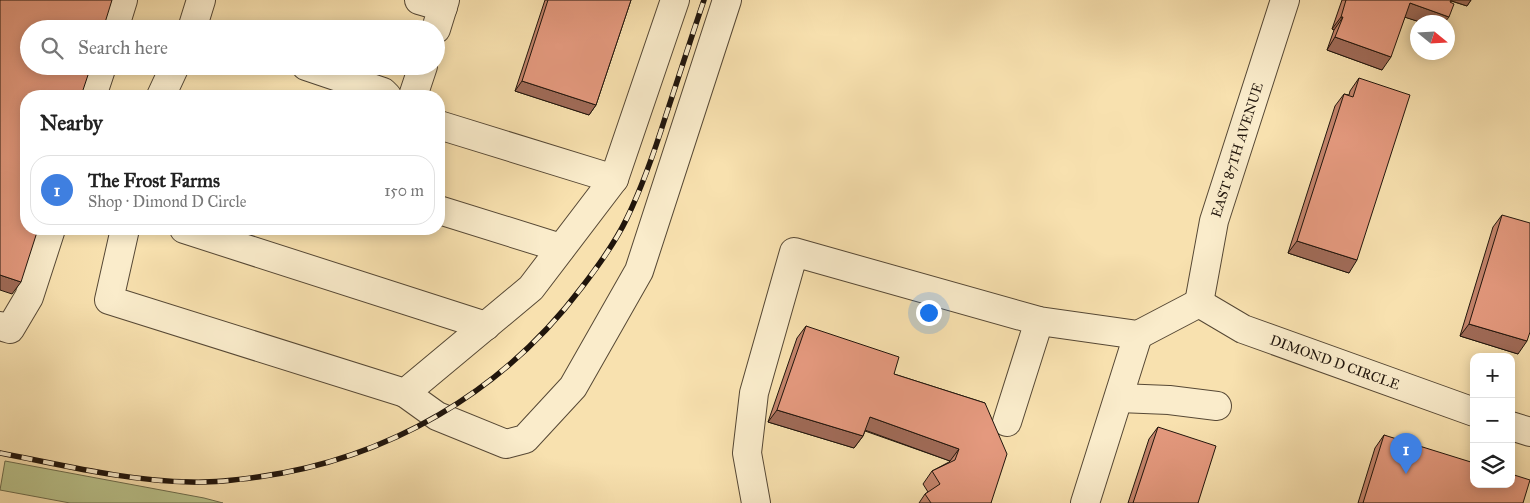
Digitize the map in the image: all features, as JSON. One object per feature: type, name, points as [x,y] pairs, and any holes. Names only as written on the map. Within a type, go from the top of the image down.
[{"type":"street","points":[[117,20],[123,0]]},
{"type":"street","points":[[195,20],[201,0]]},
{"type":"street","points":[[405,393],[531,288],[614,179],[675,0]]},
{"type":"street","points":[[124,235],[109,300],[405,393],[437,416],[506,444],[525,439],[573,388],[639,272],[728,0]]},
{"type":"street","name":"EAST 87TH AVENUE","points":[[1199,303],[1214,222],[1285,0]]},
{"type":"street","points":[[94,90],[99,75]]},
{"type":"street","points":[[164,90],[171,75]]},
{"type":"street","points":[[333,75],[377,90]]},
{"type":"street","points":[[415,90],[420,75]]},
{"type":"street","points":[[445,128],[614,179]]},
{"type":"street","points":[[445,212],[561,248]]},
{"type":"street","points":[[0,326],[10,328],[29,297],[49,235]]},
{"type":"street","points":[[203,235],[486,326]]},
{"type":"street","points":[[756,503],[747,453],[754,393],[794,252],[1039,321],[1138,335],[1199,303]]},
{"type":"street","name":"DIMOND D CIRCLE","points":[[1199,303],[1243,329],[1470,411]]},
{"type":"street","points":[[1007,422],[1039,321]]},
{"type":"street","points":[[1085,503],[1138,335]]},
{"type":"street","points":[[1119,398],[1169,400],[1217,406]]},
{"type":"street","points":[[1515,427],[1530,432]]},
{"type":"green space","points":[[5,461],[223,503],[70,503],[0,490]]},
{"type":"building","points":[[0,0],[112,0],[106,20],[20,20],[20,75],[88,75],[83,90],[20,90],[20,235],[36,235],[21,282],[0,275]]},
{"type":"building","points":[[548,0],[631,0],[596,105],[522,81]]},
{"type":"building","points":[[1346,0],[1451,0],[1450,2],[1454,4],[1450,15],[1443,15],[1410,3],[1391,57],[1335,37],[1343,17],[1341,17]]},
{"type":"building","points":[[1359,78],[1410,95],[1357,260],[1297,241],[1344,94],[1353,97]]},
{"type":"building","points":[[1502,215],[1530,223],[1530,332],[1527,341],[1469,324]]},
{"type":"building","points":[[806,326],[899,357],[894,374],[985,403],[1007,454],[991,503],[931,503],[925,494],[940,484],[932,471],[955,460],[959,449],[870,417],[863,436],[777,410]]},
{"type":"building","points":[[1158,427],[1216,446],[1198,503],[1133,503]]},
{"type":"building","points":[[1384,435],[1470,462],[1470,488],[1515,488],[1515,475],[1530,480],[1523,503],[1363,503]]},
{"type":"railway","points":[[0,453],[95,472],[143,479],[191,482],[225,481],[306,468],[352,454],[397,437],[439,415],[479,389],[551,325],[582,287],[612,245],[627,218],[658,141],[704,0]]},
{"type":"place","name":"The Frost Farms","points":[[1406,474]]}]
